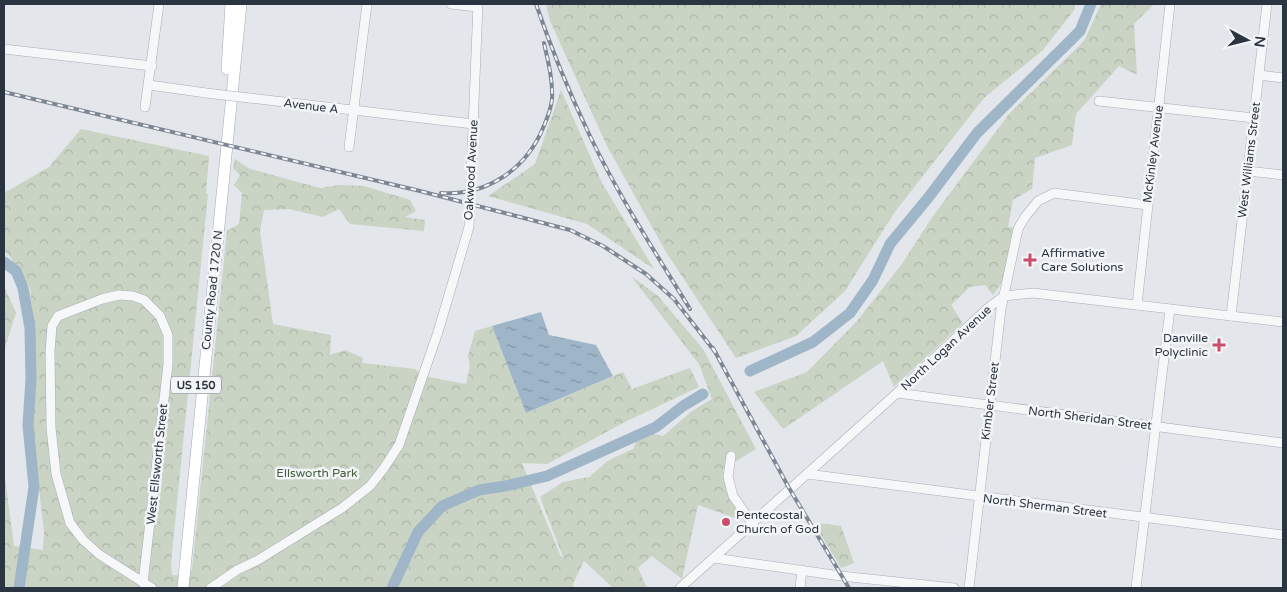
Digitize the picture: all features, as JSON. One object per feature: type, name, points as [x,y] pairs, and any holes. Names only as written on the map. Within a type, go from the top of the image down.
[{"type":"main road","name":"County Road 1720 N","points":[[180,575],[231,4]]},
{"type":"main road","name":"County Road 1720 N","points":[[180,575],[241,7]]},
{"type":"main road","name":"US 150","points":[[175,588],[180,575]]},
{"type":"main road","name":"US 150","points":[[180,575],[183,588]]},
{"type":"street","points":[[145,107],[159,4]]},
{"type":"street","points":[[349,147],[367,4]]},
{"type":"street","points":[[451,4],[477,6]]},
{"type":"street","name":"McKinley Avenue","points":[[1137,304],[1170,4]]},
{"type":"street","name":"West Williams Street","points":[[1231,316],[1267,4]]},
{"type":"street","name":"Oakwood Avenue","points":[[211,588],[237,570],[258,560],[342,508],[370,486],[399,445],[438,332],[469,227],[477,6]]},
{"type":"street","points":[[4,50],[152,66]]},
{"type":"street","points":[[1259,75],[1283,78]]},
{"type":"street","name":"Avenue A","points":[[149,85],[474,124]]},
{"type":"street","points":[[1100,100],[1254,118]]},
{"type":"street","points":[[1248,171],[1283,175]]},
{"type":"street","name":"Kimber Street","points":[[969,588],[989,405],[1004,296],[1018,230],[1024,217],[1038,201],[1054,192],[1147,204]]},
{"type":"street","name":"North Logan Avenue","points":[[680,588],[897,393],[988,308],[1004,296],[1033,293],[1283,322]]},
{"type":"street","name":"West Ellsworth Street","points":[[143,583],[168,364],[168,335],[160,316],[144,300],[133,296],[119,295],[102,299],[58,316],[52,326],[50,352],[51,428],[56,474],[70,524],[83,540],[100,555],[143,583],[152,588]]},
{"type":"street","points":[[1136,588],[1170,309]]},
{"type":"street","name":"North Sheridan Street","points":[[897,393],[1283,442]]},
{"type":"street","points":[[731,456],[728,477],[733,496],[752,523]]},
{"type":"street","name":"North Sherman Street","points":[[806,474],[1283,536]]},
{"type":"street","points":[[714,558],[841,576],[954,588]]},
{"type":"street","points":[[800,588],[802,570]]},
{"type":"green space","points":[[546,4],[1075,4],[1075,9],[1043,50],[984,98],[894,213],[845,291],[796,336],[736,358],[666,252],[607,146],[550,21]]},
{"type":"green space","points":[[1101,4],[1154,4],[1134,24],[1137,75],[1119,66],[1076,114],[1072,145],[1035,158],[1032,189],[1013,200],[1008,227],[1015,228],[1005,278],[993,295],[985,285],[970,287],[951,305],[963,323],[894,387],[883,361],[783,429],[754,392],[807,372],[857,321],[902,264],[933,216],[1009,114],[1084,41]]},
{"type":"green space","points":[[561,90],[602,183],[654,269],[587,224],[488,196],[535,164]]},
{"type":"green space","name":"Ellsworth Park","points":[[81,129],[209,156],[206,193],[208,194],[171,563],[172,575],[189,576],[192,569],[227,231],[239,224],[242,193],[234,185],[240,175],[233,168],[235,159],[250,169],[320,188],[339,185],[364,186],[410,200],[416,211],[405,217],[425,220],[424,231],[350,224],[339,209],[323,217],[289,209],[264,210],[260,231],[273,324],[331,335],[330,355],[345,350],[363,358],[362,363],[415,369],[423,376],[466,384],[470,365],[468,356],[475,331],[492,326],[526,413],[623,372],[632,389],[690,368],[699,387],[625,422],[547,464],[522,463],[561,557],[563,557],[540,497],[563,482],[589,477],[609,460],[633,449],[641,431],[663,436],[692,411],[712,399],[699,364],[631,276],[658,296],[703,349],[756,449],[723,469],[741,520],[698,505],[682,579],[652,556],[638,568],[647,588],[613,588],[584,561],[573,584],[574,588],[4,588],[4,470],[14,546],[43,550],[44,532],[32,429],[35,353],[30,288],[9,255],[4,251],[4,193],[49,167]]},
{"type":"green space","points":[[4,286],[16,313],[5,347],[4,420]]},
{"type":"green space","points":[[818,523],[841,526],[854,563],[841,568],[815,525]]},
{"type":"water","points":[[541,312],[549,335],[596,345],[613,376],[526,413],[492,326]]},
{"type":"waterway","points":[[750,371],[813,342],[850,313],[873,280],[890,244],[928,198],[977,133],[1080,31],[1091,4]]},
{"type":"waterway","points":[[4,262],[16,271],[23,288],[30,328],[31,379],[28,425],[34,487],[19,588]]},
{"type":"waterway","points":[[392,588],[418,532],[442,506],[479,490],[547,476],[656,427],[683,406],[703,394]]},
{"type":"railway","points":[[536,4],[567,86],[600,157],[637,223],[690,309]]},
{"type":"railway","points":[[441,193],[458,193],[489,185],[515,167],[536,143],[547,118],[552,99],[551,78],[544,43]]},
{"type":"railway","points":[[4,92],[420,191],[570,230],[603,246],[646,274],[674,299],[716,353]]},
{"type":"railway","points":[[713,348],[789,488],[849,588]]},
{"type":"place","name":"Affirmative Care Solutions","points":[[1030,260]]},
{"type":"place","name":"Danville Polyclinic","points":[[1219,345]]},
{"type":"place","name":"Pentecostal Church of God","points":[[726,522]]}]
